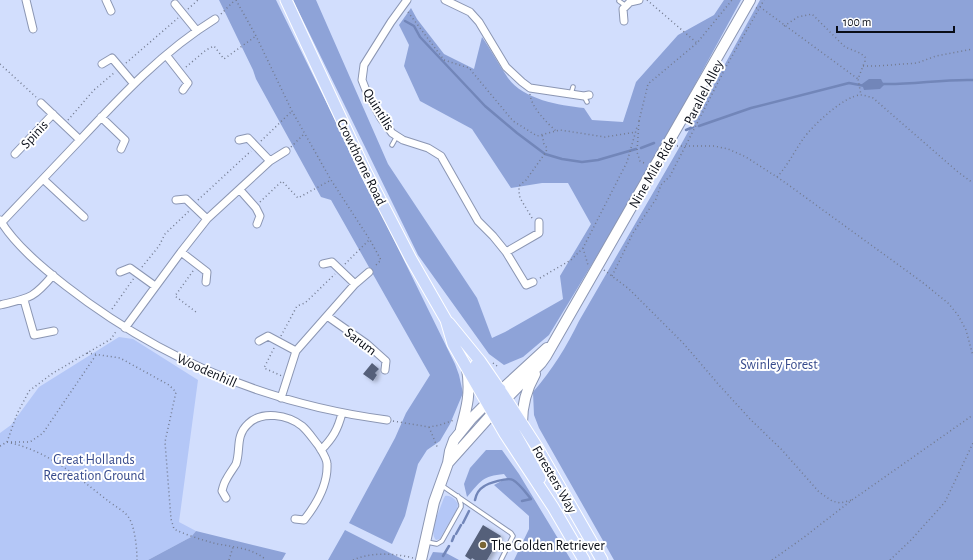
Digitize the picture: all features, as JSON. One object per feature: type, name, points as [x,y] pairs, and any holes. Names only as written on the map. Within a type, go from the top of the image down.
[{"type":"main road","name":"Crowthorne Road","points":[[286,0],[366,172],[411,259],[446,320],[457,332],[468,348],[480,360],[496,401]]},
{"type":"main road","name":"Nine Mile Ride","points":[[419,559],[426,542],[433,509],[454,440],[496,401],[541,363],[750,0]]},
{"type":"main road","name":"Crowthorne Road","points":[[446,320],[453,344],[467,369],[496,401]]},
{"type":"main road","name":"Nine Mile Ride","points":[[448,463],[496,401],[553,343]]},
{"type":"main road","points":[[522,423],[523,403],[529,385],[541,363]]},
{"type":"main road","points":[[460,433],[469,395],[467,369]]},
{"type":"main road","name":"Foresters Way","points":[[496,401],[522,423],[602,560]]},
{"type":"main road","name":"Foresters Way","points":[[496,401],[528,471],[553,507],[584,560]]},
{"type":"street","points":[[26,0],[33,29]]},
{"type":"street","points":[[106,0],[111,11]]},
{"type":"street","points":[[445,0],[470,12],[479,22],[506,67],[530,88],[572,90],[587,97]]},
{"type":"street","points":[[624,20],[623,9],[630,2],[640,0]]},
{"type":"street","name":"Quintilis","points":[[405,3],[364,65],[362,80],[367,93],[381,118],[392,133],[410,143],[428,148],[441,156],[478,221],[506,252],[526,285],[533,282]]},
{"type":"street","points":[[175,4],[197,31]]},
{"type":"street","points":[[1,221],[134,84],[166,55],[215,19]]},
{"type":"street","points":[[166,55],[188,83],[183,90]]},
{"type":"street","points":[[102,64],[112,58],[134,84]]},
{"type":"street","name":"Spinis","points":[[41,103],[80,140]]},
{"type":"street","name":"Spinis","points":[[14,154],[53,114]]},
{"type":"street","points":[[101,117],[124,140],[121,149]]},
{"type":"street","points":[[239,140],[248,138],[270,162]]},
{"type":"street","points":[[123,326],[207,219],[270,162],[286,151]]},
{"type":"street","points":[[43,179],[84,217]]},
{"type":"street","points":[[240,190],[256,208],[260,216],[257,224]]},
{"type":"street","points":[[176,200],[186,199],[207,219]]},
{"type":"street","name":"Woodenhill","points":[[1,221],[38,264],[88,303],[159,348],[202,369],[269,395],[342,413],[387,420]]},
{"type":"street","points":[[506,252],[539,233],[539,222]]},
{"type":"street","points":[[181,252],[207,272],[206,282]]},
{"type":"street","points":[[323,264],[332,262],[355,284]]},
{"type":"street","points":[[120,272],[130,268],[155,286]]},
{"type":"street","points":[[281,398],[296,351],[355,284],[369,272]]},
{"type":"street","points":[[0,305],[24,300],[33,296],[53,276]]},
{"type":"street","points":[[24,300],[34,336],[54,331]]},
{"type":"street","name":"Sarum","points":[[327,316],[367,344],[386,361],[385,370]]},
{"type":"street","points":[[259,341],[268,336],[296,351]]},
{"type":"street","points":[[321,450],[333,437],[339,426],[342,413]]},
{"type":"street","points":[[226,498],[222,491],[226,480],[236,463],[238,443],[241,433],[248,424],[258,418],[272,415],[288,418],[302,426],[313,438],[327,463],[326,480],[312,510],[304,520],[295,519]]},
{"type":"lane","points":[[619,1],[626,6]]},
{"type":"lane","points":[[392,145],[397,136]]},
{"type":"lane","points":[[440,484],[512,533],[513,536],[501,560]]},
{"type":"lane","points":[[426,542],[437,544],[442,541],[459,510],[461,504],[458,495]]},
{"type":"lane","points":[[459,510],[466,504],[470,504]]},
{"type":"path","points":[[183,14],[198,0]]},
{"type":"path","points":[[215,19],[235,0],[256,36],[292,111],[306,133],[331,180],[370,240],[381,260],[369,272]]},
{"type":"path","points":[[647,0],[697,44]]},
{"type":"path","points":[[533,282],[571,260],[583,248],[627,162],[648,84],[697,44],[732,0]]},
{"type":"path","name":"Parallel Alley","points":[[764,0],[727,65],[670,176],[661,185],[656,199],[632,233],[612,276],[628,289],[684,344],[719,385],[751,420],[782,450],[819,492],[832,501],[840,503],[852,500]]},
{"type":"path","points":[[405,3],[415,24],[444,60],[468,68],[513,121],[537,136],[560,130],[605,136],[636,132]]},
{"type":"path","points":[[760,7],[858,79]]},
{"type":"path","points":[[784,26],[798,18],[812,14],[845,47],[860,53],[865,58],[858,79],[862,95]]},
{"type":"path","points":[[180,72],[206,50],[214,46],[224,59],[256,36]]},
{"type":"path","points":[[863,66],[916,63],[936,56],[973,49]]},
{"type":"path","points":[[0,64],[41,103]]},
{"type":"path","points":[[530,88],[529,96],[533,104],[547,123],[556,131]]},
{"type":"path","points":[[777,177],[785,168],[803,138],[814,126],[834,108],[852,97],[862,95],[873,98],[958,172],[973,183]]},
{"type":"path","points":[[107,316],[158,246],[165,234],[194,206],[201,196],[292,111]]},
{"type":"path","points":[[639,121],[637,152],[640,161],[643,164],[651,164]]},
{"type":"path","points":[[286,151],[306,133]]},
{"type":"path","points":[[539,222],[533,220],[520,198],[519,186],[546,152],[547,148],[544,144],[542,134]]},
{"type":"path","points":[[667,145],[686,147],[714,146],[728,149],[746,157],[777,177],[922,282],[948,303],[958,315],[966,330],[973,356]]},
{"type":"path","points":[[256,208],[262,198],[282,181],[298,198],[331,180]]},
{"type":"path","points":[[287,378],[264,368],[297,306],[305,304],[370,240]]},
{"type":"path","points":[[583,248],[590,270]]},
{"type":"path","points":[[196,312],[175,296],[198,265]]},
{"type":"path","points":[[7,442],[17,414],[29,391],[87,352],[111,339],[123,326]]},
{"type":"path","points":[[87,352],[120,358],[169,385],[176,392],[165,442],[171,520],[174,529],[211,542],[250,551],[262,556],[266,560]]},
{"type":"path","points":[[0,446],[7,442],[30,442],[43,433],[97,354]]},
{"type":"path","points":[[772,560],[852,500],[973,415]]},
{"type":"path","points":[[387,420],[430,427],[453,420],[456,421]]},
{"type":"path","points":[[430,427],[438,449]]},
{"type":"path","points":[[7,442],[24,446],[43,454],[58,463],[129,517],[137,544],[137,560]]},
{"type":"path","points":[[890,560],[911,540],[945,502],[973,443]]},
{"type":"path","points":[[229,560],[233,547]]},
{"type":"path","points":[[353,560],[373,554],[400,555],[419,559]]},
{"type":"green space","points":[[219,0],[276,0],[455,364],[459,375],[463,393],[450,424],[440,441],[427,450],[418,464],[405,516],[392,544],[349,523],[395,438],[406,413],[430,375],[331,200],[321,197],[256,79]]},
{"type":"green space","points":[[293,0],[316,0],[388,164],[477,298],[492,338],[563,299],[560,276],[591,224],[568,183],[542,183],[511,188],[472,129],[420,101],[404,66],[409,45],[399,25],[411,8],[417,19],[444,54],[474,69],[482,37],[508,78],[523,92],[553,103],[584,108],[592,120],[623,122],[636,82],[678,35],[714,15],[724,0],[741,0],[679,114],[603,246],[549,335],[523,357],[504,365],[489,354],[418,255]]},
{"type":"green space","name":"Swinley Forest","points":[[760,0],[973,0],[973,560],[614,560],[539,428],[534,415],[533,392],[547,375],[564,349],[683,141]]},
{"type":"green space","name":"Great Hollands Recreation Ground","points":[[119,337],[133,339],[198,380],[179,522],[196,531],[191,537],[148,560],[0,560],[0,433],[11,425],[39,387]]},
{"type":"green space","points":[[486,450],[502,450],[519,474],[571,560],[514,560],[529,529],[529,516],[494,485],[507,478],[504,474],[486,478],[479,483],[467,497],[464,484],[470,468]]},
{"type":"green space","points":[[445,496],[456,500],[458,504],[457,509],[440,539],[436,540],[433,532],[434,526]]},
{"type":"green space","points":[[345,530],[404,560],[328,560]]},
{"type":"green space","points":[[196,531],[286,553],[282,560],[148,560],[191,537]]},
{"type":"green space","points":[[433,552],[446,553],[459,560],[429,560]]},
{"type":"shaded area","points":[[869,79],[881,79],[884,85],[880,89],[864,90],[862,84]]},
{"type":"building","points":[[372,363],[379,369],[375,373],[377,375],[373,381],[363,374]]},
{"type":"building","name":"The Golden Retriever","points":[[483,525],[501,536],[487,560],[475,560],[472,558],[471,560],[465,556]]},
{"type":"waterway","points":[[405,21],[414,26],[420,37],[485,106],[545,154],[562,159],[582,162],[598,160],[636,149]]},
{"type":"waterway","points":[[882,84],[973,80]]},
{"type":"waterway","points":[[699,126],[751,108],[849,83],[865,86]]},
{"type":"waterway","points":[[686,130],[693,127]]},
{"type":"waterway","points":[[641,148],[654,143]]},
{"type":"waterway","points":[[475,500],[481,488],[493,482],[510,479],[518,484],[531,499],[522,501]]},
{"type":"waterway","points":[[463,523],[469,511]]},
{"type":"waterway","points":[[456,534],[461,525]]},
{"type":"waterway","points":[[452,541],[454,536]]},
{"type":"waterway","points":[[443,556],[449,546]]},
{"type":"place","name":"The Golden Retriever","points":[[483,545]]}]
